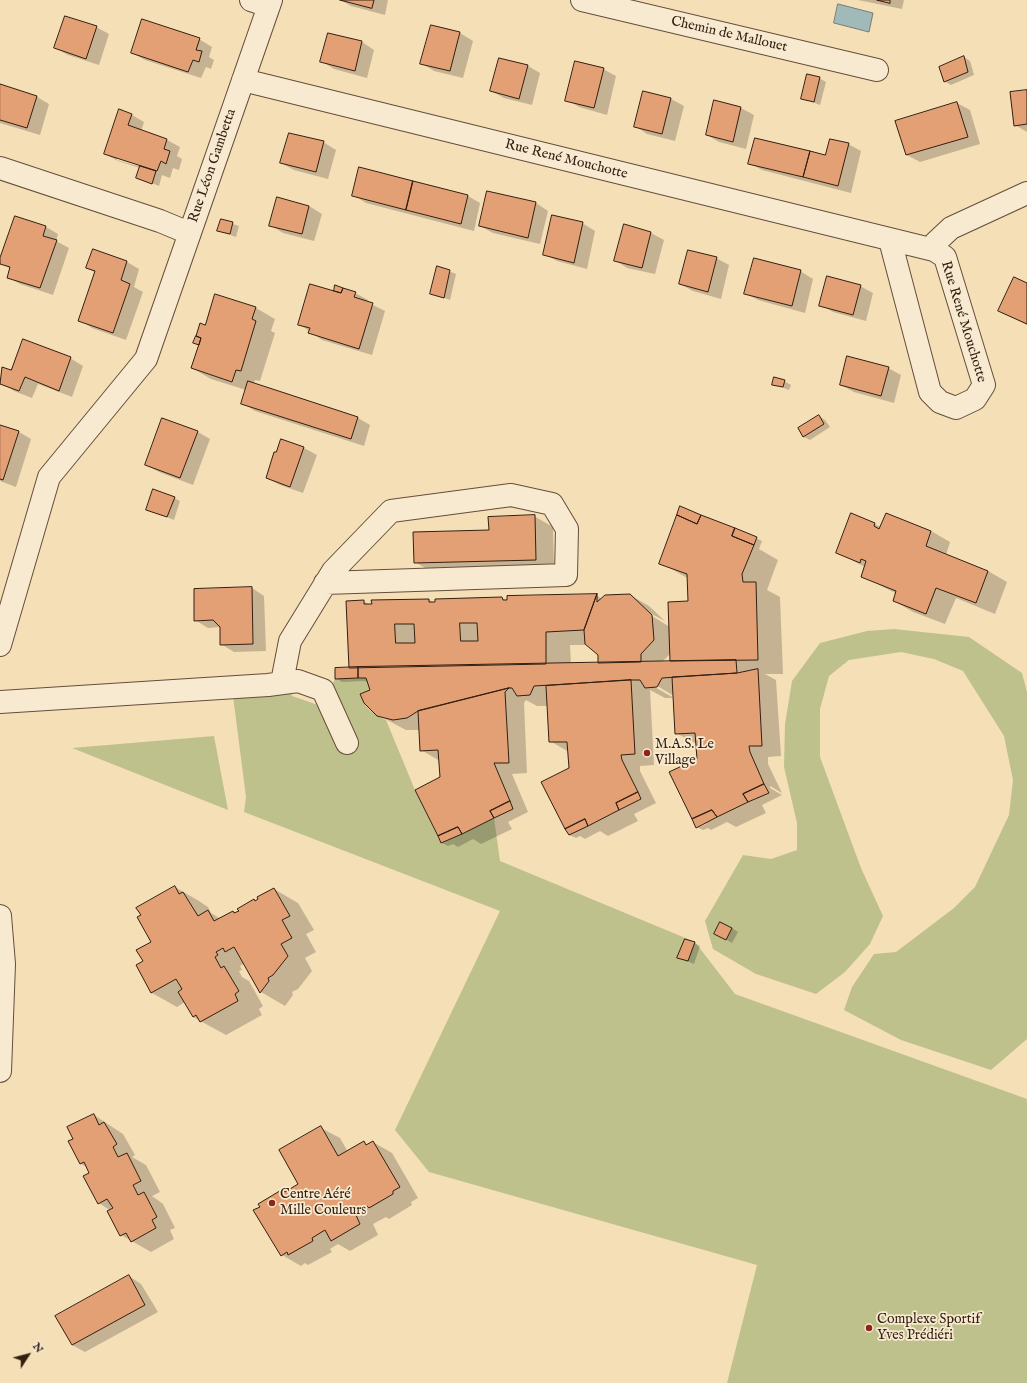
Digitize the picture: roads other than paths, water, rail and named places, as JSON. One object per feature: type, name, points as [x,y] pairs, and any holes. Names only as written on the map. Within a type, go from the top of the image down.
[{"type":"street","name":"Chemin de Mallouet","points":[[582,0],[877,70]]},
{"type":"street","name":"Rue Léon Gambetta","points":[[0,168],[160,221],[189,233],[243,80],[264,2]]},
{"type":"street","name":"Rue René Mouchotte","points":[[243,80],[934,250],[945,257],[984,385],[975,399],[956,408],[940,402],[930,392],[890,240]]},
{"type":"street","points":[[934,250],[935,243],[951,228],[1027,193]]},
{"type":"street","points":[[0,645],[49,477],[146,359],[189,233]]},
{"type":"street","points":[[282,682],[290,641],[325,583],[333,571],[391,511],[510,495],[552,504],[567,529],[566,575],[325,583]]},
{"type":"street","points":[[0,702],[268,685],[298,680],[323,690],[347,743]]},
{"type":"street","points":[[0,916],[4,964],[0,1072]]},
{"type":"water","points":[[838,4],[873,13],[869,32],[834,23]]},
{"type":"place","name":"M.A.S. Le Village","points":[[647,753]]},
{"type":"place","name":"Centre Aéré Mille Couleurs","points":[[272,1203]]},
{"type":"place","name":"Complexe Sportif Yves Prédiéri","points":[[869,1328]]}]
